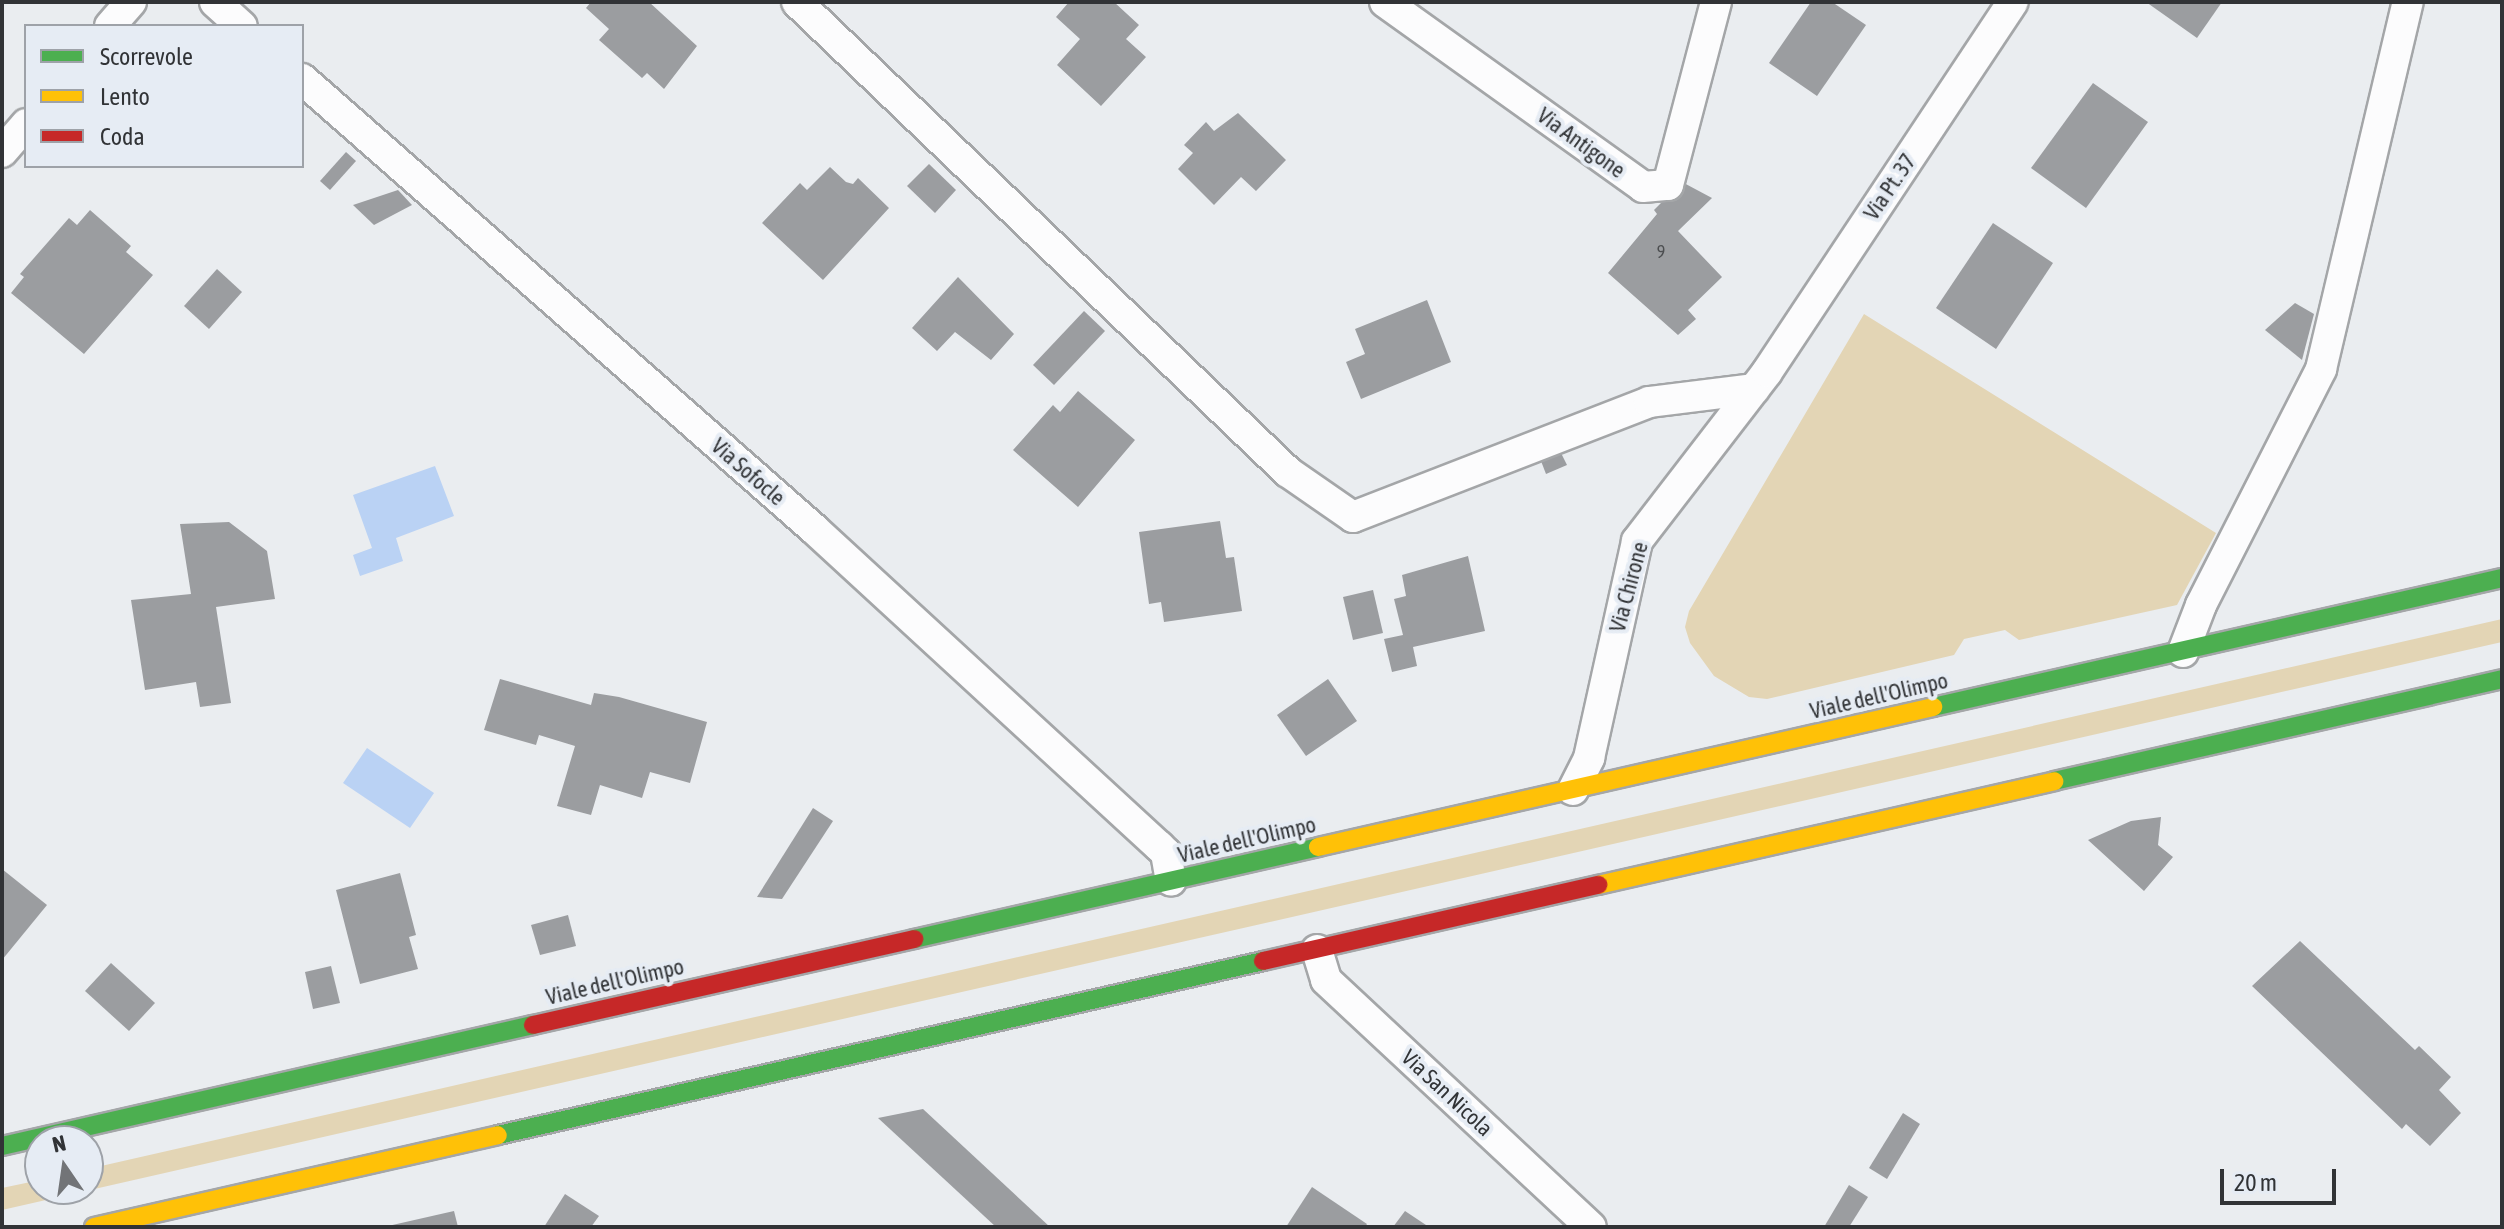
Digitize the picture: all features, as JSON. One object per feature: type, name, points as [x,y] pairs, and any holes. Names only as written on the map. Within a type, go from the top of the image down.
[{"type":"street","points":[[112,24],[131,2]]},
{"type":"street","points":[[215,2],[240,24]]},
{"type":"street","points":[[797,2],[1288,472],[1353,517],[1649,402],[1761,380]]},
{"type":"street","name":"Via Antigone","points":[[1385,2],[1643,187],[1668,185],[1716,2]]},
{"type":"street","name":"Via Pt. 37","points":[[1761,380],[2013,2]]},
{"type":"street","points":[[2183,652],[2201,605],[2321,369],[2408,2]]},
{"type":"street","name":"Via Sofocle","points":[[304,81],[814,529],[1159,846],[1166,853],[1171,881]]},
{"type":"street","points":[[2,152],[24,126]]},
{"type":"street","name":"Via Chirone","points":[[1573,790],[1589,758],[1637,541],[1761,380]]},
{"type":"street","name":"Viale dell'Olimpo","points":[[2,1146],[2502,578]]},
{"type":"street","points":[[94,1227],[2502,679]]},
{"type":"street","name":"Via San Nicola","points":[[1317,950],[1326,980],[1591,1227]]},
{"type":"shaded area","points":[[1864,314],[2216,533],[2177,605],[2019,640],[2005,630],[1964,639],[1954,655],[1767,699],[1749,697],[1714,676],[1690,643],[1685,627],[1689,611]]},
{"type":"shaded area","points":[[2502,619],[2502,642],[104,1187],[104,1165]]},
{"type":"shaded area","points":[[24,1183],[24,1205],[2,1210],[2,1188]]},
{"type":"water","points":[[435,466],[454,516],[396,538],[403,561],[360,576],[353,555],[372,548],[353,495]]},
{"type":"water","points":[[367,748],[434,793],[410,828],[343,783]]},
{"type":"building","points":[[591,2],[649,2],[697,46],[664,89],[647,73],[642,78],[599,40],[609,29],[586,8]]},
{"type":"building","points":[[1069,2],[1114,2],[1139,25],[1126,39],[1146,57],[1101,106],[1057,65],[1080,39],[1056,17]]},
{"type":"building","points":[[1811,2],[1832,2],[1866,25],[1817,96],[1769,63]]},
{"type":"building","points":[[2146,2],[2222,2],[2197,38]]},
{"type":"building","points":[[2093,83],[2148,122],[2086,208],[2031,168]]},
{"type":"building","points":[[1238,113],[1286,160],[1256,191],[1241,177],[1214,205],[1178,169],[1193,153],[1184,145],[1206,122],[1214,131]]},
{"type":"building","points":[[346,152],[356,161],[330,190],[320,181]]},
{"type":"building","points":[[929,164],[956,190],[935,213],[907,186]]},
{"type":"building","points":[[830,167],[846,182],[853,184],[858,178],[889,208],[823,280],[762,223],[800,183],[807,190]]},
{"type":"building","points":[[1682,182],[1712,198],[1678,231],[1722,277],[1688,310],[1696,319],[1678,335],[1608,273],[1657,214],[1654,210]]},
{"type":"building","points":[[398,190],[412,205],[374,225],[353,205]]},
{"type":"building","points":[[90,210],[131,246],[126,252],[153,275],[84,354],[11,293],[24,277],[20,274],[69,218],[77,225]]},
{"type":"building","points":[[1993,223],[2053,263],[1996,349],[1936,308]]},
{"type":"building","points":[[217,269],[242,292],[209,329],[184,306]]},
{"type":"building","points":[[958,277],[1014,334],[991,360],[955,332],[937,351],[912,328]]},
{"type":"building","points":[[1427,300],[1451,362],[1361,399],[1346,362],[1365,354],[1355,329]]},
{"type":"building","points":[[2295,303],[2314,314],[2302,360],[2265,330]]},
{"type":"building","points":[[1084,311],[1105,331],[1054,385],[1033,365]]},
{"type":"building","points":[[1078,391],[1135,440],[1078,507],[1013,450],[1053,405],[1060,412]]},
{"type":"building","points":[[1561,453],[1567,465],[1546,474],[1541,461]]},
{"type":"building","points":[[1220,521],[1226,558],[1234,557],[1242,611],[1164,622],[1161,602],[1149,604],[1139,532]]},
{"type":"building","points":[[229,522],[267,551],[275,599],[216,607],[231,703],[200,707],[196,682],[145,690],[131,600],[191,594],[180,524]]},
{"type":"building","points":[[1468,556],[1485,631],[1413,647],[1417,666],[1392,672],[1384,639],[1403,635],[1394,599],[1406,596],[1402,575]]},
{"type":"building","points":[[1373,590],[1383,633],[1353,640],[1343,597]]},
{"type":"building","points":[[500,679],[591,705],[594,693],[707,722],[690,783],[650,772],[642,798],[600,785],[591,815],[557,806],[575,746],[539,735],[536,745],[484,730]]},
{"type":"building","points":[[1328,679],[1357,721],[1306,756],[1277,715]]},
{"type":"building","points":[[813,808],[833,821],[782,899],[757,897]]},
{"type":"building","points":[[2161,817],[2158,845],[2173,857],[2144,891],[2088,840],[2131,821]]},
{"type":"building","points":[[2,869],[47,905],[2,960]]},
{"type":"building","points":[[400,873],[416,935],[409,937],[418,969],[360,984],[336,890]]},
{"type":"building","points":[[568,915],[576,946],[540,955],[531,925]]},
{"type":"building","points":[[2300,941],[2415,1050],[2419,1046],[2451,1077],[2439,1090],[2461,1113],[2430,1146],[2406,1124],[2402,1129],[2252,986]]},
{"type":"building","points":[[111,963],[155,1003],[129,1031],[85,991]]},
{"type":"building","points":[[331,966],[340,1003],[313,1009],[305,972]]},
{"type":"building","points":[[923,1109],[1050,1227],[996,1227],[878,1118]]},
{"type":"building","points":[[1903,1113],[1920,1124],[1887,1179],[1869,1168]]},
{"type":"building","points":[[1849,1185],[1868,1197],[1849,1227],[1824,1227]]},
{"type":"building","points":[[1312,1187],[1367,1224],[1365,1227],[1286,1227]]},
{"type":"building","points":[[565,1194],[599,1216],[591,1227],[544,1227]]},
{"type":"building","points":[[454,1211],[458,1227],[388,1227],[388,1226]]},
{"type":"building","points":[[1405,1211],[1429,1227],[1393,1227]]},
{"type":"traffic: fast","points":[[1933,707],[2502,578]]},
{"type":"traffic: fast","points":[[2054,781],[2502,679]]},
{"type":"traffic: fast","points":[[914,939],[1318,847]]},
{"type":"traffic: fast","points":[[498,1135],[1263,961]]},
{"type":"traffic: fast","points":[[2,1146],[533,1025]]},
{"type":"traffic: slow","points":[[1318,847],[1933,707]]},
{"type":"traffic: slow","points":[[1598,885],[2054,781]]},
{"type":"traffic: slow","points":[[94,1227],[498,1135]]},
{"type":"traffic: jam","points":[[1263,961],[1598,885]]},
{"type":"traffic: jam","points":[[533,1025],[914,939]]}]
